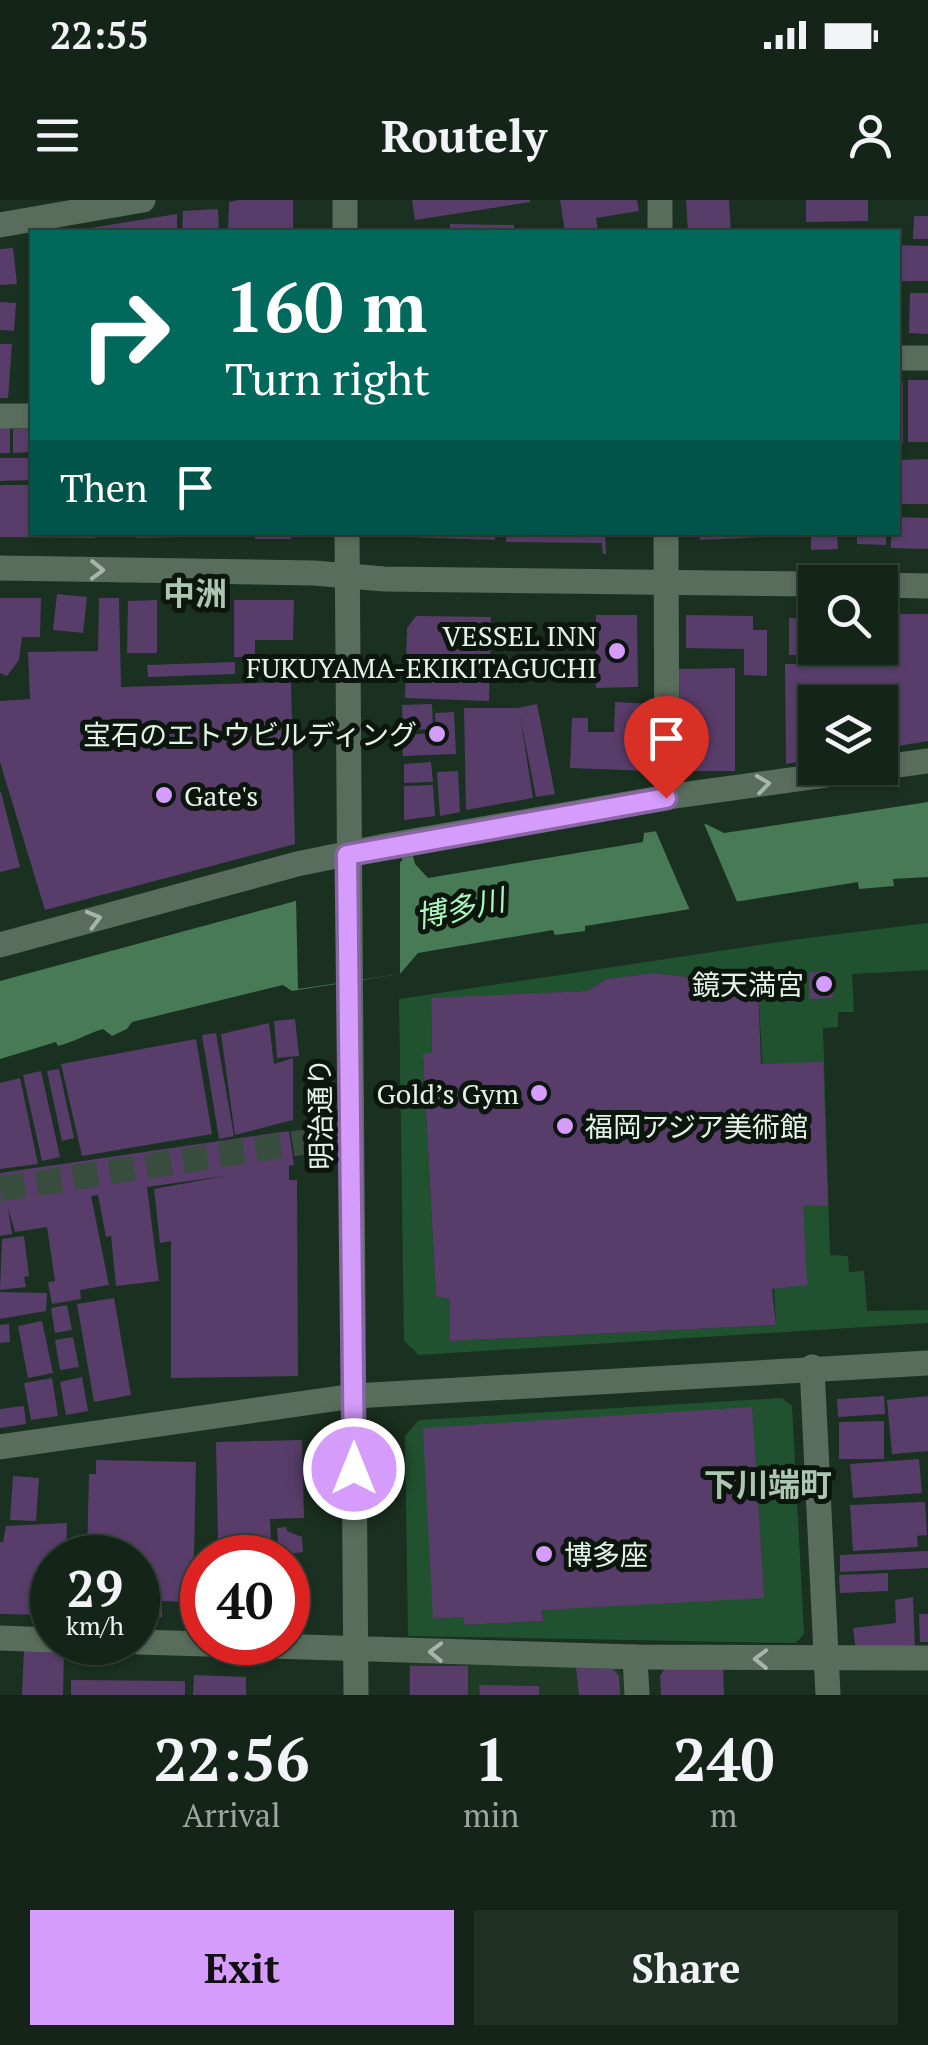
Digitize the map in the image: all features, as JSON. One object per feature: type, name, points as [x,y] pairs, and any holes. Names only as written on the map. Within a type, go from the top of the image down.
[{"type":"street","points":[[0,225],[143,200]]},
{"type":"street","points":[[345,200],[345,230]]},
{"type":"street","points":[[660,200],[660,230]]},
{"type":"street","points":[[900,358],[928,358]]},
{"type":"street","points":[[0,416],[30,416]]},
{"type":"street","name":"明治通り","points":[[346,535],[356,1695]]},
{"type":"street","points":[[666,535],[666,798]]},
{"type":"street","points":[[0,568],[314,574],[346,578],[798,584]]},
{"type":"street","points":[[898,585],[928,586]]},
{"type":"street","points":[[0,944],[296,864],[348,867],[666,798],[928,761]]},
{"type":"street","points":[[0,1446],[354,1396],[928,1362]]},
{"type":"street","points":[[812,1367],[828,1695]]},
{"type":"street","points":[[0,1638],[30,1639]]},
{"type":"street","points":[[160,1643],[635,1657],[928,1658]]},
{"type":"street","points":[[635,1657],[637,1695]]},
{"type":"shaded area","points":[[928,923],[928,970],[852,974],[854,1012],[838,1012],[838,1027],[823,1028],[830,1255],[848,1256],[849,1272],[864,1271],[867,1311],[928,1310],[928,1323],[419,1355],[404,1341],[399,999]],"holes":[[[652,973],[687,977],[711,985],[758,982],[776,1325],[451,1341],[450,1299],[436,1297],[423,1056],[432,1052],[431,999],[587,991],[607,979]]]},
{"type":"shaded area","points":[[782,1398],[792,1406],[804,1634],[796,1643],[408,1636],[405,1436],[419,1420]],"holes":[[[431,1571],[541,1582],[543,1621],[464,1625],[463,1617],[434,1619]]]},
{"type":"shaded area","points":[[409,1663],[617,1666],[623,1675],[624,1695],[409,1695]]},
{"type":"water","name":"博多川","points":[[928,802],[928,877],[893,879],[894,886],[859,889],[858,882],[585,926],[585,931],[555,935],[553,930],[418,953],[400,974],[292,991],[283,985],[132,1022],[112,1036],[103,1029],[58,1046],[56,1042],[0,1059],[0,981],[292,902],[402,858],[413,856],[428,878],[643,842],[644,833],[706,824],[724,833]]},
{"type":"pier","points":[[702,819],[738,904],[691,913],[654,827]]},
{"type":"pier","points":[[400,861],[400,974],[298,989],[296,898]]},
{"type":"building","points":[[293,200],[293,230],[228,230],[229,202]]},
{"type":"building","points":[[412,200],[530,200],[530,202],[415,220]]},
{"type":"building","points":[[560,200],[637,200],[639,211],[596,218],[598,230],[565,230]]},
{"type":"building","points":[[686,200],[729,200],[731,230],[688,230]]},
{"type":"building","points":[[806,200],[868,200],[868,221],[806,222]]},
{"type":"building","points":[[218,209],[219,230],[182,230],[183,211]]},
{"type":"building","points":[[177,214],[177,230],[78,230]]},
{"type":"building","points":[[914,216],[928,216],[928,239],[913,239]]},
{"type":"building","points":[[450,224],[514,225],[514,230],[450,230]]},
{"type":"building","points":[[900,245],[928,246],[928,281],[900,281]]},
{"type":"building","points":[[13,248],[17,284],[0,285],[0,249]]},
{"type":"building","points":[[910,293],[928,293],[928,334],[909,333]]},
{"type":"building","points":[[0,302],[16,303],[14,331],[0,330]]},
{"type":"building","points":[[0,344],[12,344],[8,398],[0,398]]},
{"type":"building","points":[[908,380],[928,380],[928,442],[908,442]]},
{"type":"building","points":[[900,382],[903,382],[900,444]]},
{"type":"building","points":[[10,424],[10,453],[0,453],[0,425]]},
{"type":"building","points":[[13,429],[28,429],[28,452],[13,453]]},
{"type":"building","points":[[0,458],[30,458],[30,480],[0,481]]},
{"type":"building","points":[[928,459],[928,504],[900,504],[900,460]]},
{"type":"building","points":[[0,485],[30,485],[30,535],[95,535],[95,538],[0,537]]},
{"type":"building","points":[[900,517],[928,518],[928,549],[891,548],[891,535],[900,535]]},
{"type":"building","points":[[136,535],[250,535],[250,536]]},
{"type":"building","points":[[255,535],[291,535],[291,539],[255,539]]},
{"type":"building","points":[[495,535],[495,540],[406,537]]},
{"type":"building","points":[[506,535],[605,535],[606,554],[602,543],[506,542]]},
{"type":"building","points":[[699,535],[787,535],[787,536],[700,540]]},
{"type":"building","points":[[811,535],[837,535],[838,549],[811,550]]},
{"type":"building","points":[[857,535],[886,535],[886,545],[857,544]]},
{"type":"building","points":[[57,594],[87,597],[83,633],[53,630]]},
{"type":"building","points":[[0,598],[41,598],[40,637],[22,637],[19,660],[7,676],[0,673]]},
{"type":"building","name":"Gate's","points":[[99,598],[119,598],[121,687],[291,682],[295,844],[45,910],[0,762],[0,701],[30,699],[28,652],[98,651]]},
{"type":"building","points":[[157,600],[157,653],[127,653],[128,601]]},
{"type":"building","points":[[234,600],[294,600],[293,640],[255,640],[255,657],[234,657]]},
{"type":"building","points":[[898,614],[928,614],[928,741],[898,746],[898,685],[798,685],[798,762],[786,764],[785,664],[898,665]]},
{"type":"building","name":"VESSEL INN FUKUYAMA-EKIKITAGUCHI","points":[[596,615],[637,615],[638,687],[596,688]]},
{"type":"building","points":[[686,615],[753,616],[753,630],[767,630],[767,676],[744,675],[744,649],[686,648]]},
{"type":"building","points":[[416,616],[491,617],[489,701],[405,698],[407,628]]},
{"type":"building","points":[[789,618],[798,618],[798,655],[789,655]]},
{"type":"building","points":[[235,662],[235,674],[148,677],[147,665]]},
{"type":"building","points":[[735,668],[735,771],[680,771],[679,669]]},
{"type":"building","points":[[615,702],[652,704],[650,771],[570,768],[572,718],[588,718],[588,732],[614,732]]},
{"type":"building","points":[[432,704],[433,729],[403,730],[402,705]]},
{"type":"building","points":[[537,704],[555,794],[536,797],[520,716],[533,798],[466,810],[464,708]]},
{"type":"building","name":"宝石のエトウビルディング","points":[[454,712],[456,754],[403,756],[402,735],[436,733],[435,713]]},
{"type":"building","points":[[431,762],[433,782],[404,783],[404,764]]},
{"type":"building","points":[[458,771],[460,812],[440,816],[437,772]]},
{"type":"building","points":[[433,785],[435,816],[404,820],[404,786]]},
{"type":"building","points":[[0,793],[20,867],[0,872]]},
{"type":"building","points":[[832,971],[833,998],[809,999],[809,972]]},
{"type":"building","points":[[652,973],[687,977],[711,985],[758,982],[761,1064],[823,1062],[828,1206],[803,1205],[807,1285],[772,1289],[776,1325],[450,1341],[450,1299],[436,1297],[423,1055],[432,1052],[431,998],[587,991],[607,979]]},
{"type":"building","points":[[295,1019],[299,1056],[277,1058],[274,1021]]},
{"type":"building","points":[[269,1023],[274,1064],[293,1058],[293,1120],[235,1135],[221,1034]]},
{"type":"building","points":[[216,1033],[234,1136],[219,1139],[202,1035]]},
{"type":"building","points":[[196,1039],[212,1134],[82,1156],[61,1064]]},
{"type":"building","points":[[59,1069],[74,1138],[62,1141],[47,1071]]},
{"type":"building","points":[[41,1071],[60,1157],[42,1161],[23,1075]]},
{"type":"building","points":[[20,1078],[38,1164],[0,1169],[0,1083]]},
{"type":"building","points":[[289,1131],[294,1165],[289,1166],[289,1180],[297,1180],[298,1376],[171,1378],[171,1241],[160,1243],[154,1189],[225,1176],[147,1187],[159,1281],[116,1286],[111,1236],[106,1237],[98,1195],[91,1196],[109,1285],[80,1290],[81,1299],[52,1304],[48,1282],[55,1281],[47,1227],[15,1232],[8,1208],[12,1234],[0,1236],[0,1173]]},
{"type":"building","points":[[24,1236],[29,1276],[24,1277],[26,1287],[0,1290],[2,1239]]},
{"type":"building","points":[[0,1292],[47,1293],[46,1311],[0,1319]]},
{"type":"building","points":[[114,1298],[131,1395],[94,1402],[77,1304]]},
{"type":"building","points":[[67,1305],[72,1330],[55,1333],[51,1308]]},
{"type":"building","points":[[42,1321],[53,1373],[28,1378],[18,1326]]},
{"type":"building","points":[[9,1324],[10,1342],[0,1343],[0,1325]]},
{"type":"building","points":[[73,1337],[79,1367],[60,1370],[55,1340]]},
{"type":"building","points":[[82,1377],[88,1411],[66,1415],[60,1382]]},
{"type":"building","points":[[52,1378],[58,1416],[31,1420],[24,1383]]},
{"type":"building","points":[[884,1396],[885,1414],[838,1417],[837,1399]]},
{"type":"building","points":[[928,1396],[928,1451],[892,1454],[887,1400]]},
{"type":"building","points":[[24,1406],[26,1424],[0,1428],[0,1409]]},
{"type":"building","points":[[752,1407],[764,1598],[542,1610],[543,1621],[464,1625],[463,1617],[433,1619],[423,1428]]},
{"type":"building","points":[[884,1421],[884,1459],[839,1459],[839,1422]]},
{"type":"building","points":[[302,1440],[304,1518],[270,1519],[271,1535],[218,1535],[216,1442]]},
{"type":"building","points":[[919,1459],[922,1493],[853,1498],[850,1464]]},
{"type":"building","points":[[96,1460],[196,1462],[194,1535],[180,1535],[180,1602],[162,1601],[162,1617],[160,1535],[88,1535],[89,1474],[96,1474]]},
{"type":"building","points":[[13,1476],[39,1478],[36,1521],[10,1520]]},
{"type":"building","points":[[925,1502],[927,1535],[917,1536],[918,1547],[853,1551],[850,1505]]},
{"type":"building","points":[[67,1523],[67,1535],[30,1535],[30,1615],[0,1614],[0,1542],[6,1526]]},
{"type":"building","points":[[286,1527],[297,1535],[278,1535],[277,1528]]},
{"type":"building","points":[[928,1551],[928,1568],[840,1572],[840,1555]]},
{"type":"building","points":[[888,1573],[888,1591],[840,1593],[839,1575]]},
{"type":"building","points":[[913,1597],[915,1652],[856,1652],[853,1628],[896,1623],[895,1600]]},
{"type":"building","points":[[919,1614],[928,1614],[928,1642],[920,1642]]},
{"type":"building","points":[[24,1648],[30,1648],[30,1665],[64,1665],[63,1695],[22,1695]]},
{"type":"building","points":[[410,1666],[468,1666],[468,1695],[410,1695]]},
{"type":"building","points":[[723,1666],[724,1695],[661,1695],[660,1676],[665,1668]]},
{"type":"building","points":[[576,1668],[613,1669],[619,1676],[620,1695],[579,1695]]},
{"type":"building","points":[[194,1675],[246,1677],[246,1695],[193,1695]]},
{"type":"building","points":[[71,1680],[185,1681],[185,1695],[71,1695]]},
{"type":"building","points":[[479,1685],[539,1686],[539,1695],[480,1695]]},
{"type":"tunnel","points":[[0,1189],[350,1135]]},
{"type":"place","name":"VESSEL INN FUKUYAMA-EKIKITAGUCHI","points":[[617,651]]},
{"type":"place","name":"宝石のエトウビルディング","points":[[437,734]]},
{"type":"place","name":"Gate's","points":[[164,795]]},
{"type":"place","name":"鏡天満宮","points":[[824,984]]},
{"type":"place","name":"Gold’s Gym","points":[[539,1093]]},
{"type":"place","name":"福岡アジア美術館","points":[[565,1126]]},
{"type":"place","name":"博多座","points":[[544,1554]]},
{"type":"district","name":"中洲","points":[[195,593]]},
{"type":"district","name":"下川端町","points":[[768,1484]]},
{"type":"route","points":[[354,1469],[347,855],[666,798]]}]
